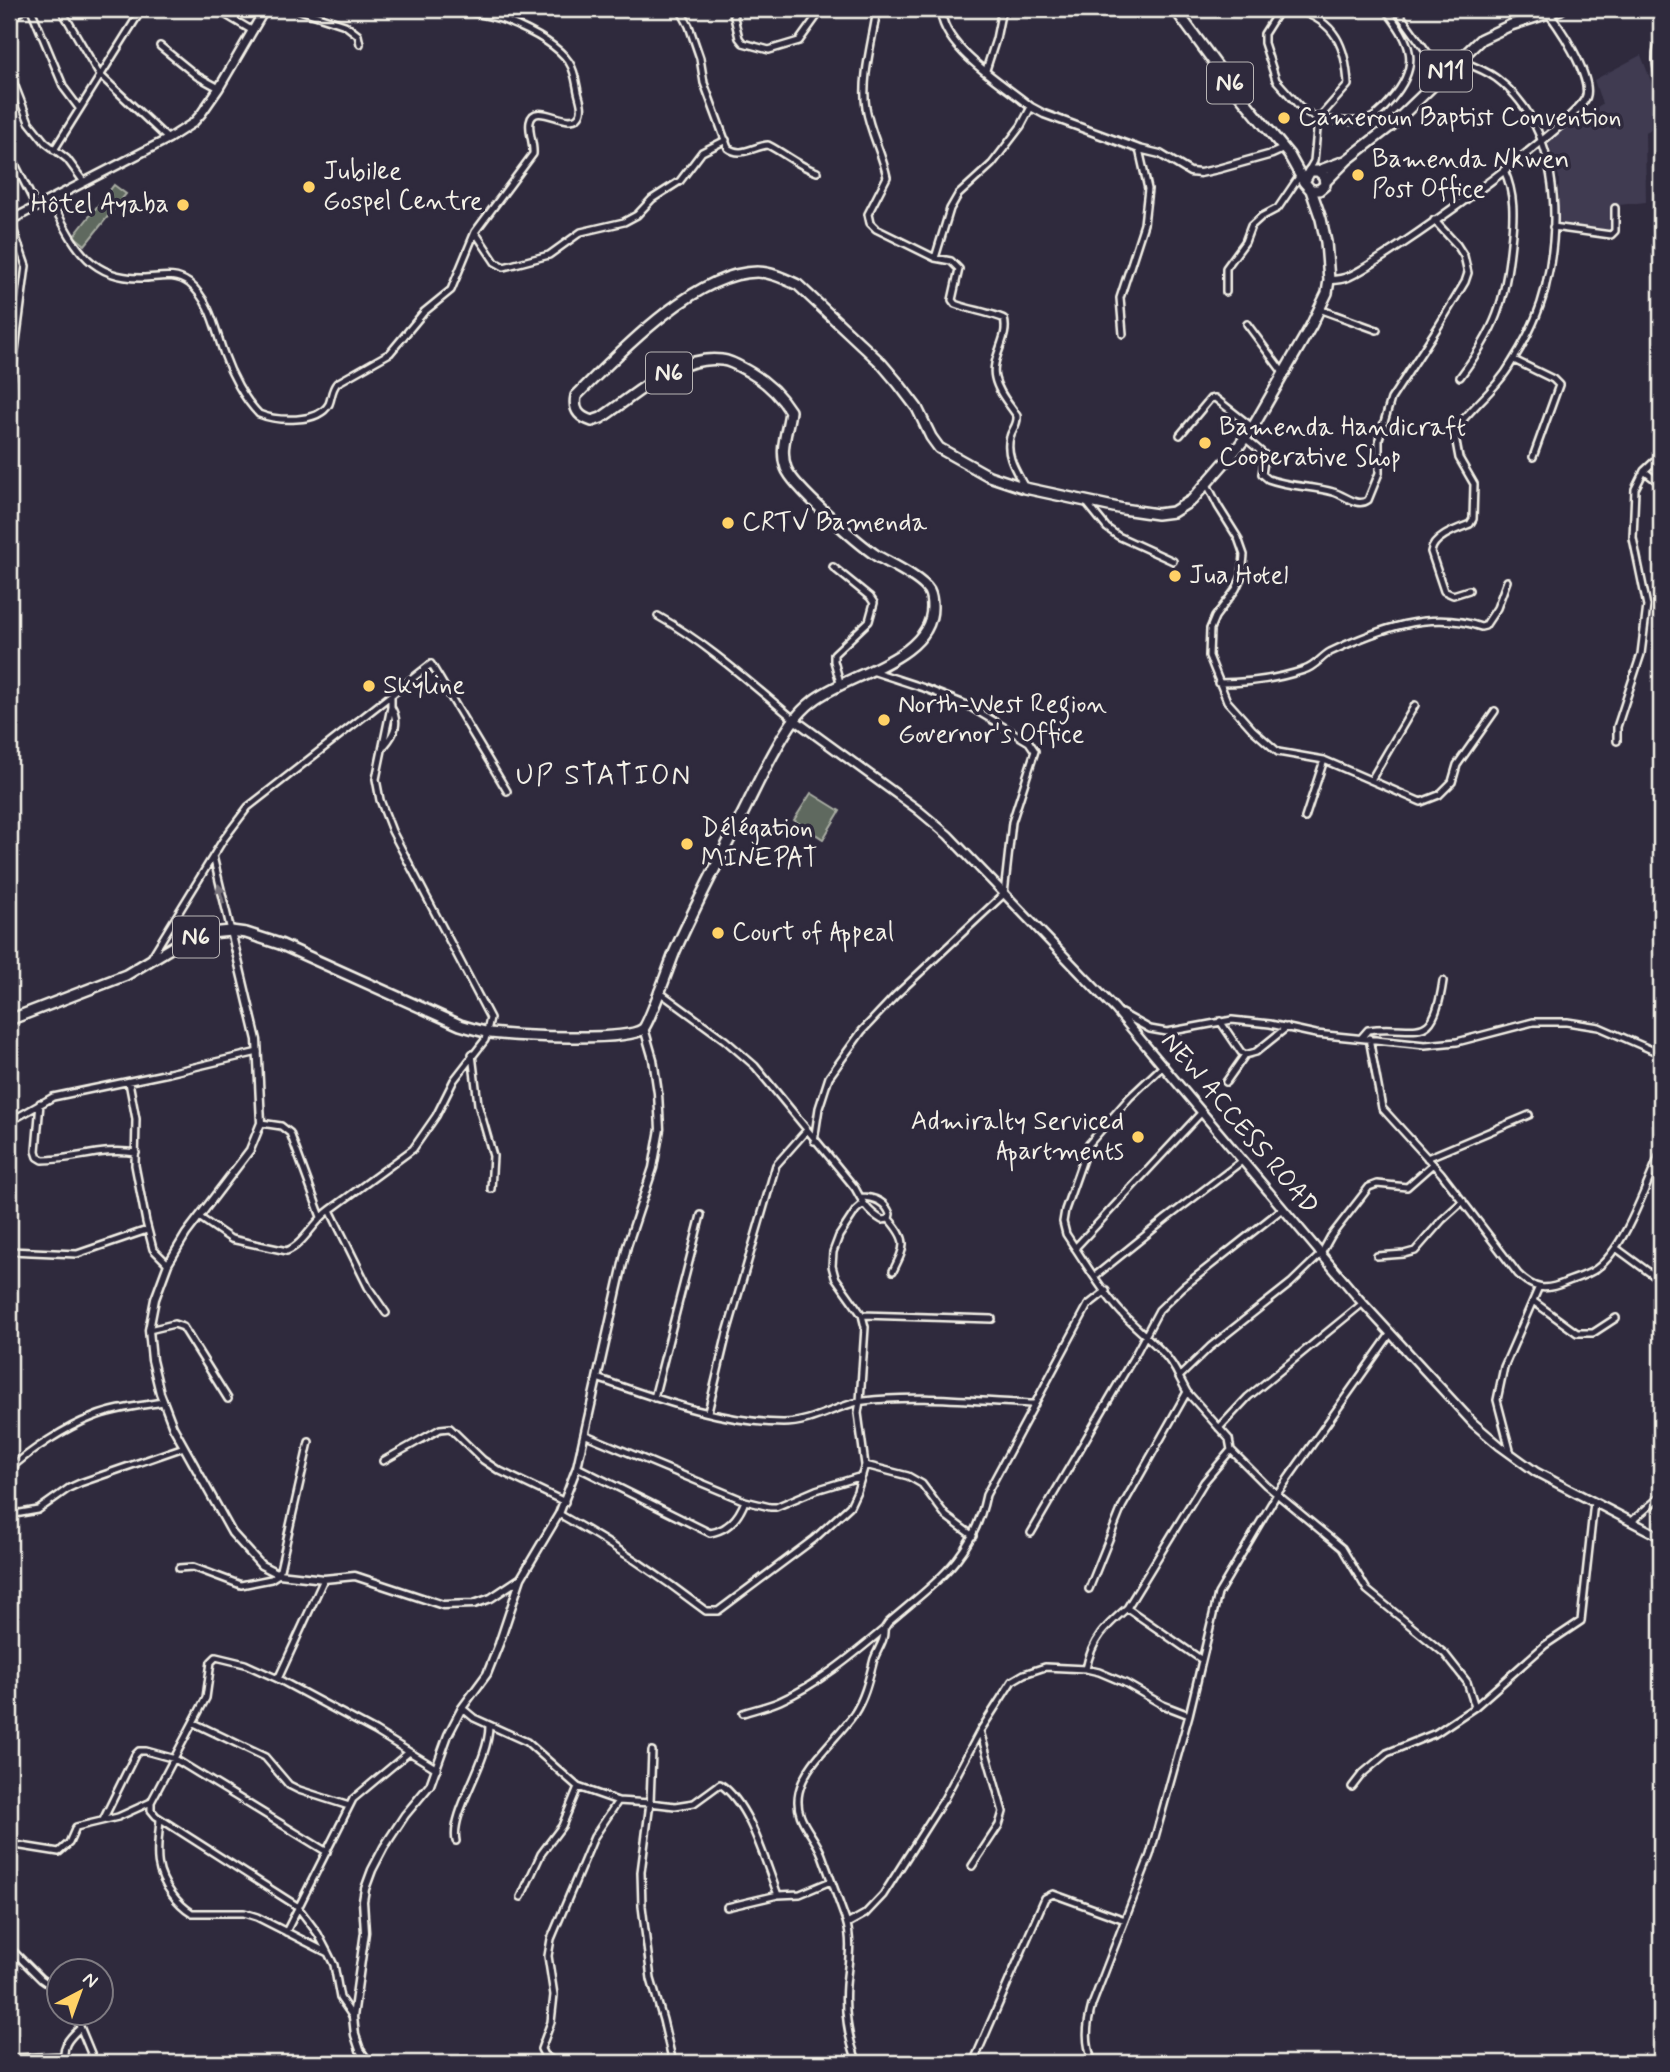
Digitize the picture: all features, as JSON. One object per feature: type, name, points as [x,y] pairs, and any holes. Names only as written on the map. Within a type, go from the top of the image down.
[{"type":"highway","name":"N6","points":[[9,1020],[98,988],[126,975],[179,943],[210,933],[231,931],[280,944],[460,1025],[488,1032],[595,1036],[630,1034],[644,1028],[710,878],[772,756],[795,720],[813,700],[895,657],[922,636],[929,625],[932,609],[930,593],[922,584],[873,553],[795,484],[786,469],[782,454],[790,411],[782,398],[764,381],[721,359],[701,361],[671,372],[601,418],[592,421],[578,414],[574,405],[576,396],[678,303],[712,284],[734,276],[757,272],[769,274],[783,277],[798,285],[881,363],[917,408],[939,448],[989,476],[1086,502],[1157,514],[1172,512],[1192,500],[1253,428],[1320,309],[1329,280],[1326,242],[1311,190],[1286,152],[1175,9]]},
{"type":"highway","name":"N11","points":[[1325,183],[1347,160],[1392,125],[1458,60],[1490,34],[1546,10],[1561,9]]},
{"type":"highway","name":"N6","points":[[1286,152],[1324,176],[1321,219]]},
{"type":"highway","name":"N11","points":[[1314,170],[1347,160]]},
{"type":"highway","points":[[1303,178],[1314,170]]},
{"type":"highway","points":[[1311,190],[1319,190],[1325,183]]},
{"type":"main road","points":[[10,221],[168,139],[193,123],[219,88],[265,9]]},
{"type":"main road","name":"NEW ACCESS ROAD","points":[[795,720],[948,835],[1115,1009],[1363,1303],[1473,1423],[1536,1472],[1633,1520],[1661,1537]]},
{"type":"street","points":[[9,19],[25,9]]},
{"type":"street","points":[[31,9],[64,88],[79,108]]},
{"type":"street","points":[[61,9],[99,74],[168,139]]},
{"type":"street","points":[[216,9],[253,31]]},
{"type":"street","points":[[297,9],[352,30],[358,35],[360,44]]},
{"type":"street","points":[[51,201],[75,248],[100,268],[142,278],[173,276],[190,284],[204,301],[227,361],[254,409],[265,416],[290,420],[319,413],[329,404],[331,391],[337,383],[394,350],[424,312],[451,290],[475,232],[533,154],[529,125],[531,118],[540,113],[568,121],[576,119],[582,107],[574,72],[568,61],[552,45],[506,20],[459,9]]},
{"type":"street","points":[[680,9],[689,26],[704,83],[730,150],[745,152],[768,145],[797,165],[817,172]]},
{"type":"street","points":[[732,9],[739,38],[747,44],[769,50],[799,41],[822,9]]},
{"type":"street","points":[[877,9],[865,89],[866,108],[887,177],[869,214],[870,223],[886,235],[935,258],[951,261],[959,269],[952,300],[955,304],[1004,319],[1005,332],[996,360],[995,379],[1017,416],[1018,422],[1010,438],[1010,459],[1026,488]]},
{"type":"street","points":[[941,9],[944,26],[968,57],[1031,107],[1139,149],[1160,154],[1181,167],[1200,173],[1286,152]]},
{"type":"street","points":[[986,70],[1002,9]]},
{"type":"street","points":[[1314,170],[1318,119],[1348,85],[1347,62],[1335,33],[1296,9],[1276,15],[1265,34],[1264,43],[1276,80],[1302,109],[1318,119],[1354,121],[1374,117],[1405,83],[1410,52],[1406,40],[1385,9]]},
{"type":"street","points":[[1396,9],[1427,52],[1447,71]]},
{"type":"street","points":[[54,150],[138,10]]},
{"type":"street","points":[[1329,280],[1349,277],[1389,254],[1504,170],[1586,100],[1589,88],[1577,59],[1546,10]]},
{"type":"street","points":[[1661,39],[1655,57],[1661,88]]},
{"type":"street","points":[[160,46],[197,76],[219,88]]},
{"type":"street","points":[[1458,60],[1498,79],[1527,113],[1543,139],[1552,184],[1553,227],[1552,252],[1545,291],[1529,331],[1499,382],[1454,431],[1459,458],[1474,484],[1473,519],[1470,524],[1436,541],[1431,548],[1444,591],[1453,595],[1469,590]]},
{"type":"street","points":[[9,66],[10,76],[29,122],[54,150],[67,159],[84,182]]},
{"type":"street","points":[[935,258],[950,209],[958,195],[992,164],[1021,126],[1031,107]]},
{"type":"street","points":[[475,232],[495,262],[503,267],[543,258],[581,232],[624,222],[637,215],[652,199],[680,181],[702,152],[726,140]]},
{"type":"street","points":[[1123,334],[1120,298],[1144,224],[1148,189],[1139,149]]},
{"type":"street","points":[[12,158],[37,208]]},
{"type":"street","points":[[1460,377],[1482,348],[1499,313],[1507,285],[1515,215],[1510,183],[1504,170]]},
{"type":"street","points":[[1226,292],[1226,268],[1243,246],[1251,226],[1278,208],[1303,178]]},
{"type":"street","points":[[1553,227],[1611,234],[1615,231],[1615,208]]},
{"type":"street","points":[[1245,438],[1265,455],[1262,474],[1268,480],[1335,492],[1357,503],[1365,503],[1368,500],[1379,473],[1379,439],[1391,399],[1438,327],[1468,273],[1458,245],[1434,220]]},
{"type":"street","points":[[9,396],[26,266],[10,221]]},
{"type":"street","points":[[1320,309],[1377,330]]},
{"type":"street","points":[[1247,324],[1284,374]]},
{"type":"street","points":[[1514,360],[1553,379],[1559,385],[1533,457]]},
{"type":"street","points":[[1180,435],[1210,399],[1215,398],[1253,428]]},
{"type":"street","points":[[1617,741],[1617,727],[1641,654],[1646,619],[1646,595],[1632,526],[1635,489],[1644,471],[1661,456]]},
{"type":"street","points":[[1644,471],[1661,485]]},
{"type":"street","points":[[1207,484],[1238,538],[1244,555],[1242,576],[1210,629],[1209,656],[1218,683],[1231,707],[1273,749],[1290,755],[1324,760],[1403,797],[1421,802],[1430,800],[1452,782],[1457,765],[1495,711]]},
{"type":"street","points":[[1086,502],[1107,528],[1118,536],[1173,561]]},
{"type":"street","points":[[833,567],[874,603],[869,621],[834,653],[841,686]]},
{"type":"street","points":[[1218,683],[1241,683],[1304,670],[1327,654],[1415,621],[1443,619],[1485,626],[1497,608],[1507,581]]},
{"type":"street","points":[[658,616],[722,660],[795,720]]},
{"type":"street","points":[[151,959],[213,856],[248,807],[431,664],[507,791]]},
{"type":"street","points":[[814,1141],[819,1108],[830,1077],[862,1031],[896,995],[1004,894],[1012,822],[1035,751],[1029,742],[967,705],[870,671]]},
{"type":"street","points":[[199,1217],[231,1239],[287,1251],[297,1245],[321,1217],[413,1149],[431,1125],[454,1080],[488,1032],[490,1018],[393,831],[380,800],[376,779],[391,696]]},
{"type":"street","points":[[1371,780],[1415,705]]},
{"type":"street","points":[[1305,818],[1324,760]]},
{"type":"street","points":[[213,856],[258,1052],[261,1123],[250,1150],[199,1217],[168,1264],[155,1299],[149,1330],[152,1360],[173,1427],[232,1533],[261,1566],[279,1574],[324,1579],[355,1576],[443,1605],[474,1604],[491,1598],[521,1578]]},
{"type":"street","points":[[1361,1038],[1368,1030],[1415,1031],[1424,1028],[1437,1010],[1443,981]]},
{"type":"street","points":[[658,991],[726,1040],[755,1066],[855,1188],[870,1213],[882,1220],[889,1219]]},
{"type":"street","points":[[1115,1009],[1150,1029],[1167,1032],[1232,1020],[1317,1034],[1425,1045],[1457,1042],[1532,1022],[1567,1022],[1598,1027],[1661,1054]]},
{"type":"street","points":[[1220,1021],[1245,1055]]},
{"type":"street","points":[[1226,1082],[1245,1055],[1256,1052],[1287,1027]]},
{"type":"street","points":[[369,2063],[360,2050],[353,2017],[365,1932],[363,1901],[372,1870],[405,1815],[430,1785],[448,1735],[462,1708],[487,1674],[521,1578],[565,1502],[586,1435],[627,1246],[653,1168],[660,1129],[653,1059],[644,1028]]},
{"type":"street","points":[[1369,1038],[1382,1108],[1433,1164],[1518,1274],[1538,1289],[1553,1288],[1594,1271],[1616,1248],[1661,1152]]},
{"type":"street","points":[[9,1122],[53,1097],[258,1052]]},
{"type":"street","points":[[472,1054],[480,1112],[494,1156],[491,1189]]},
{"type":"street","points":[[1164,1065],[1130,1097],[1088,1145],[1065,1210],[1063,1222],[1066,1234],[1119,1310],[1174,1366],[1187,1392],[1229,1439],[1231,1450],[1277,1494],[1342,1548],[1374,1597],[1409,1622],[1445,1654],[1467,1682],[1475,1707]]},
{"type":"street","points":[[129,1082],[136,1119],[136,1176],[147,1230],[153,1250],[168,1264]]},
{"type":"street","points":[[40,1103],[36,1151],[38,1157],[43,1160],[104,1151],[136,1153]]},
{"type":"street","points":[[1075,1248],[1201,1113]]},
{"type":"street","points":[[1427,1157],[1528,1115]]},
{"type":"street","points":[[261,1123],[281,1126],[290,1133],[321,1217]]},
{"type":"street","points":[[708,1412],[727,1333],[776,1165],[806,1131]]},
{"type":"street","points":[[1095,1276],[1242,1161]]},
{"type":"street","points":[[1179,1377],[1210,1347],[1291,1283],[1321,1254],[1331,1236],[1369,1187],[1377,1184],[1407,1186],[1433,1164]]},
{"type":"street","points":[[860,1197],[876,1199],[885,1205],[891,1214],[889,1219]]},
{"type":"street","points":[[1377,1256],[1415,1251],[1463,1201]]},
{"type":"street","points":[[559,1514],[608,1541],[671,1583],[706,1611],[712,1612],[718,1611],[823,1531],[850,1506],[865,1465],[858,1413],[865,1328],[862,1315],[835,1276],[832,1266],[833,1252],[839,1236],[863,1204]]},
{"type":"street","points":[[1031,1533],[1159,1310],[1172,1296],[1282,1209]]},
{"type":"street","points":[[330,1210],[368,1287],[386,1312]]},
{"type":"street","points":[[654,1398],[701,1214]]},
{"type":"street","points":[[889,1219],[904,1238],[901,1254],[893,1271]]},
{"type":"street","points":[[9,1251],[76,1254],[147,1230]]},
{"type":"street","points":[[1616,1248],[1660,1279]]},
{"type":"street","points":[[1511,1455],[1497,1400],[1504,1367],[1538,1289]]},
{"type":"street","points":[[743,1713],[779,1702],[811,1683],[884,1629],[947,1572],[981,1520],[986,1495],[1088,1306],[1106,1291]]},
{"type":"street","points":[[1533,1301],[1577,1333],[1593,1333],[1616,1318]]},
{"type":"street","points":[[1219,1428],[1248,1397],[1363,1303]]},
{"type":"street","points":[[862,1315],[992,1319]]},
{"type":"street","points":[[149,1330],[174,1324],[183,1327],[228,1399]]},
{"type":"street","points":[[1093,2063],[1087,2047],[1086,2029],[1092,2005],[1150,1855],[1189,1715],[1218,1594],[1277,1494],[1391,1333]]},
{"type":"street","points":[[597,1378],[654,1398],[708,1412],[764,1422],[786,1423],[821,1416],[860,1401],[893,1398],[1035,1404]]},
{"type":"street","points":[[1089,1589],[1122,1507],[1187,1392]]},
{"type":"street","points":[[9,1470],[29,1454],[91,1417],[163,1402]]},
{"type":"street","points":[[383,1461],[440,1429],[450,1428],[483,1460],[498,1470],[565,1502]]},
{"type":"street","points":[[586,1435],[745,1501],[770,1507],[862,1476]]},
{"type":"street","points":[[179,1568],[193,1567],[241,1585],[271,1580],[279,1574],[309,1442]]},
{"type":"street","points":[[9,1516],[38,1510],[69,1488],[184,1447]]},
{"type":"street","points":[[1086,1669],[1090,1648],[1113,1620],[1127,1608],[1204,1482],[1231,1450]]},
{"type":"street","points":[[865,1465],[908,1476],[922,1484],[946,1516],[972,1536]]},
{"type":"street","points":[[577,1467],[710,1533],[723,1529],[735,1519],[745,1501]]},
{"type":"street","points":[[1633,1520],[1661,1496]]},
{"type":"street","points":[[1352,1787],[1362,1774],[1387,1754],[1443,1729],[1475,1707],[1545,1645],[1581,1621],[1594,1502]]},
{"type":"street","points":[[278,1679],[324,1579]]},
{"type":"street","points":[[1127,1608],[1202,1660]]},
{"type":"street","points":[[858,2063],[850,2046],[845,1988],[850,1948],[847,1924],[818,1846],[803,1823],[798,1802],[799,1793],[811,1768],[860,1703],[885,1636],[884,1629]]},
{"type":"street","points":[[353,2017],[340,1998],[334,1965],[318,1934],[298,1906],[160,1819],[151,1810],[151,1802],[206,1698],[214,1658],[245,1664],[278,1679],[375,1731],[437,1769]]},
{"type":"street","points":[[847,1924],[865,1914],[883,1895],[944,1799],[980,1731],[1013,1681],[1024,1674],[1045,1667],[1086,1669],[1116,1679],[1163,1705],[1189,1715]]},
{"type":"street","points":[[462,1708],[489,1726],[527,1742],[578,1787],[618,1801],[675,1806],[694,1803],[720,1784],[740,1804],[778,1895]]},
{"type":"street","points":[[194,1723],[265,1757],[289,1785],[349,1806]]},
{"type":"street","points":[[456,1841],[456,1829],[464,1804],[487,1751],[489,1726]]},
{"type":"street","points":[[972,1866],[999,1825],[1003,1812],[980,1731]]},
{"type":"street","points":[[103,1820],[139,1751],[175,1759],[327,1852]]},
{"type":"street","points":[[652,1751],[650,1803],[641,1872],[642,1906],[651,1979],[673,2063]]},
{"type":"street","points":[[286,1932],[349,1806],[359,1792],[408,1753]]},
{"type":"street","points":[[521,1898],[541,1854],[562,1826],[578,1787]]},
{"type":"street","points":[[556,2063],[544,2055],[541,2049],[551,2022],[554,1995],[548,1950],[594,1837],[618,1801]]},
{"type":"street","points":[[9,1844],[59,1852],[69,1843],[76,1826],[118,1817],[151,1802]]},
{"type":"street","points":[[160,1819],[156,1861],[159,1873],[175,1898],[187,1910],[192,1913],[244,1913],[328,1953]]},
{"type":"street","points":[[727,1907],[778,1895],[800,1894],[831,1881]]},
{"type":"street","points":[[973,2063],[1045,1898],[1053,1895],[1125,1920]]},
{"type":"street","points":[[9,1947],[46,1982]]},
{"type":"street","points":[[78,2026],[95,2063]]},
{"type":"street","points":[[9,2058],[64,2060],[68,2038],[79,2029]]},
{"type":"shaded area","points":[[1641,55],[1661,107],[1661,126],[1645,132],[1646,202],[1610,206],[1610,230],[1559,224],[1559,177],[1547,138],[1602,104],[1594,80]]},
{"type":"green space","points":[[114,185],[126,194],[85,245],[74,236]]},
{"type":"green space","points":[[811,793],[840,811],[823,839],[794,820]]},
{"type":"place","name":"Cameroun Baptist Convention","points":[[1284,118]]},
{"type":"place","name":"Bamenda Nkwen Post Office","points":[[1358,175]]},
{"type":"place","name":"Jubilee Gospel Centre","points":[[309,187]]},
{"type":"place","name":"Hôtel Ayaba","points":[[183,205]]},
{"type":"place","name":"Bamenda Handicraft Cooperative Shop","points":[[1205,443]]},
{"type":"place","name":"CRTV Bamenda","points":[[728,523]]},
{"type":"place","name":"Jua Hotel","points":[[1175,576]]},
{"type":"place","name":"Skyline","points":[[369,686]]},
{"type":"place","name":"North-West Region Governor's Office","points":[[884,720]]},
{"type":"place","name":"Délégation MINEPAT","points":[[687,844]]},
{"type":"place","name":"Court of Appeal","points":[[718,933]]},
{"type":"place","name":"Admiralty Serviced Apartments","points":[[1138,1137]]},
{"type":"district","name":"UP STATION","points":[[604,776]]}]
